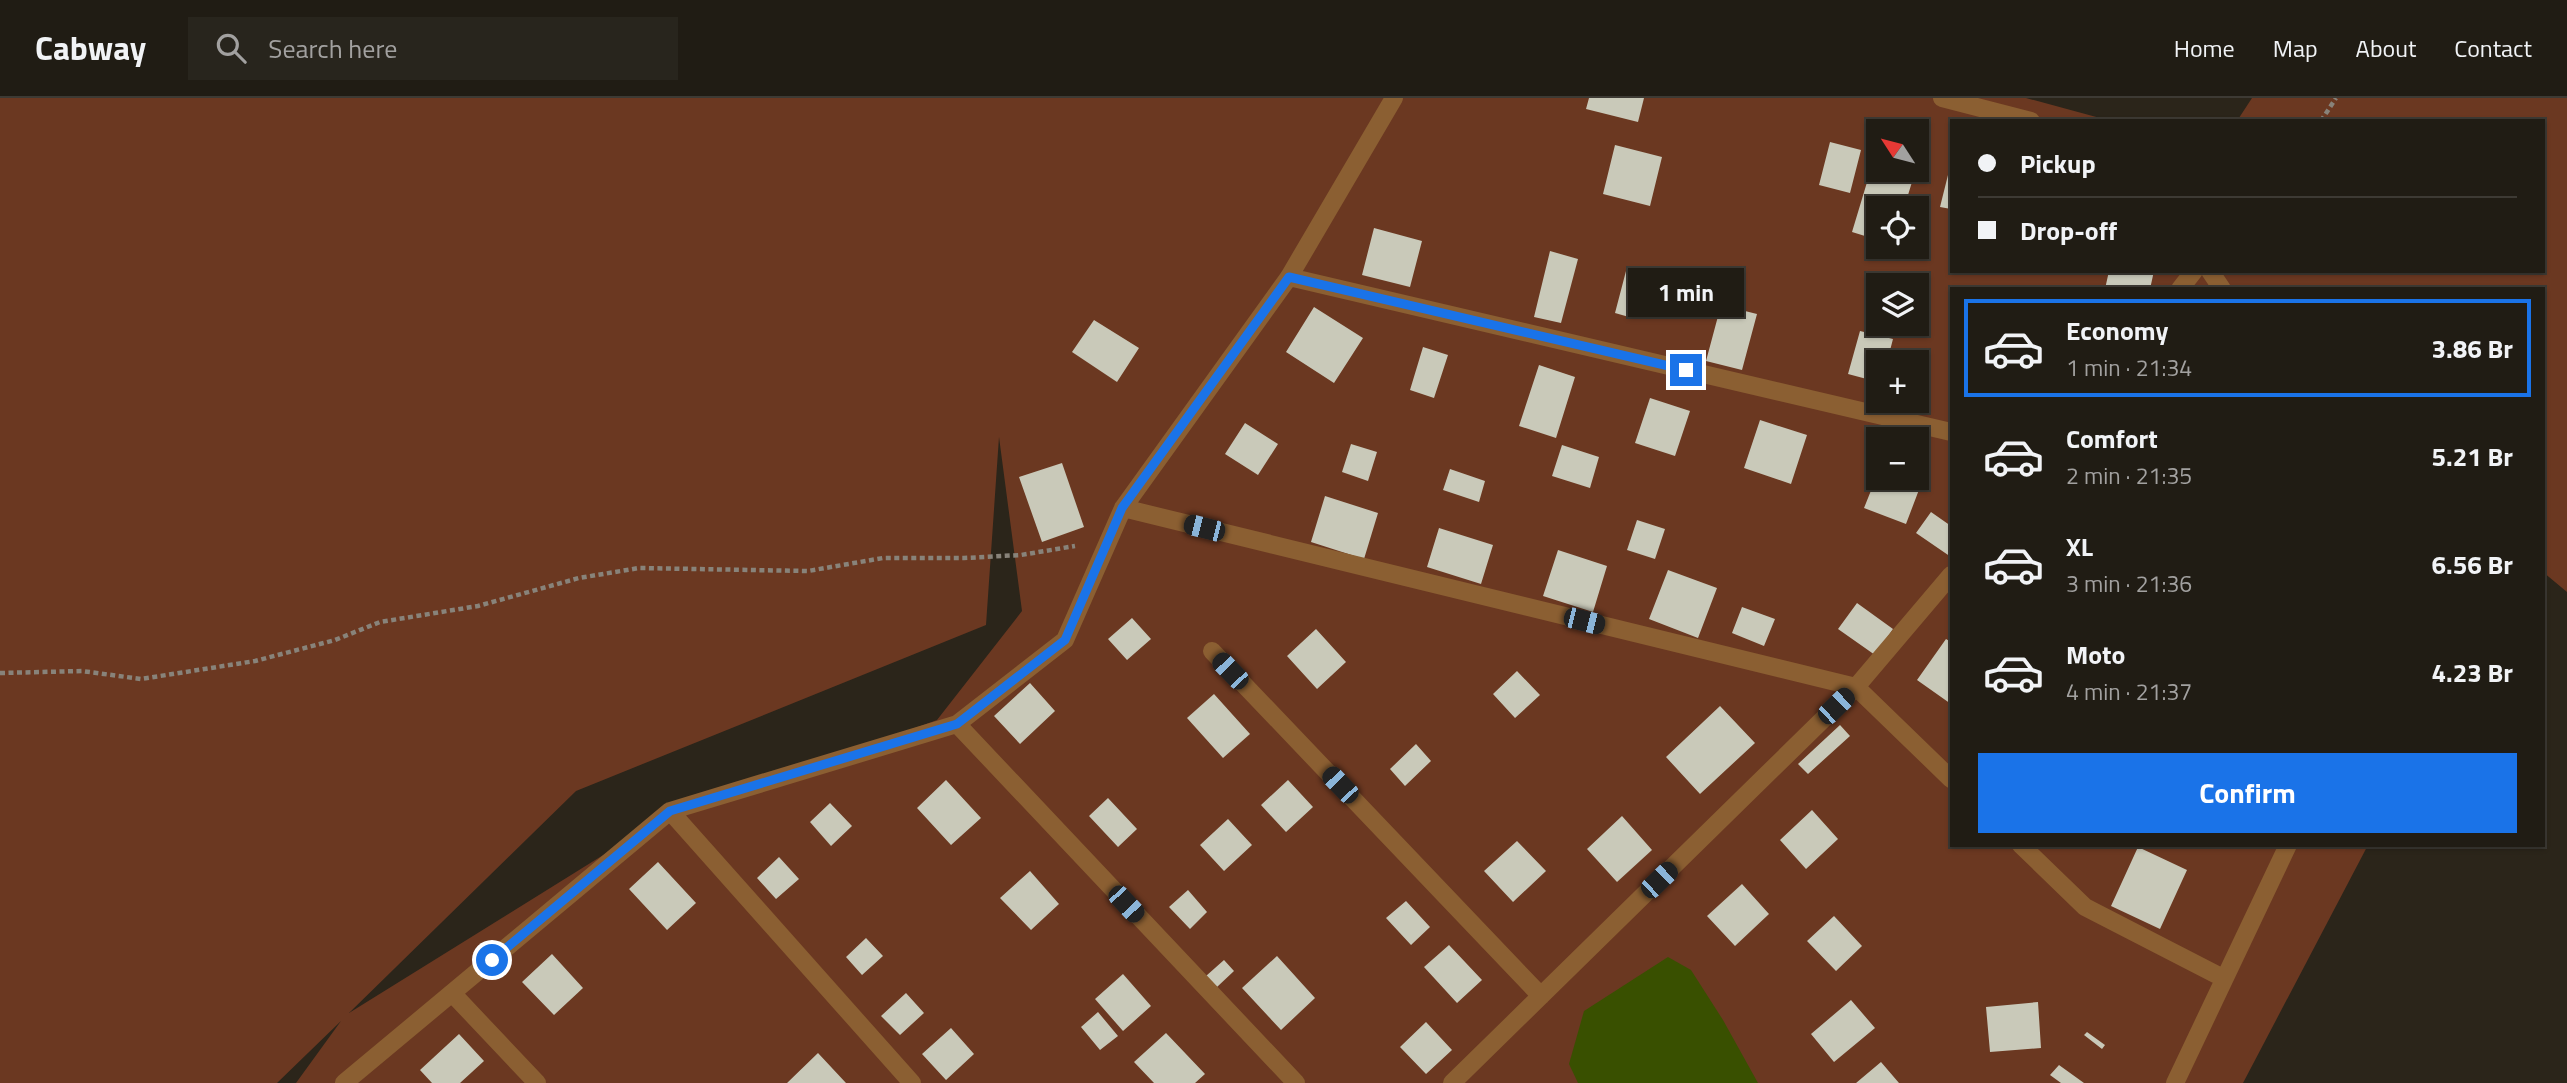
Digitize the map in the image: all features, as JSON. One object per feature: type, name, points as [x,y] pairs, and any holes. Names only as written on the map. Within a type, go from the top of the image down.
[{"type":"street","points":[[344,1083],[670,811],[957,724],[1065,640],[1122,508],[1289,277],[1394,98]]},
{"type":"street","points":[[1942,98],[2023,119]]},
{"type":"street","points":[[2182,287],[2192,273]]},
{"type":"street","points":[[1289,277],[1950,432]]},
{"type":"street","points":[[1122,508],[1856,687],[1950,778]]},
{"type":"street","points":[[1452,1083],[1856,687],[1950,576]]},
{"type":"street","points":[[1212,651],[1541,996]]},
{"type":"street","points":[[957,724],[1296,1083]]},
{"type":"street","points":[[670,811],[912,1083]]},
{"type":"street","points":[[2023,847],[2085,906],[2223,978]]},
{"type":"street","points":[[2175,1083],[2287,847]]},
{"type":"street","points":[[452,993],[537,1083]]},
{"type":"path","points":[[2323,119],[2336,98]]},
{"type":"path","points":[[0,673],[82,671],[141,679],[255,661],[335,640],[380,622],[478,606],[579,578],[639,568],[808,571],[883,558],[1021,555],[1108,541]]},
{"type":"shaded area","points":[[0,98],[2026,98],[2104,119],[1950,119],[1950,273],[2545,273],[2545,119],[2238,119],[2252,98],[2567,98],[2567,592],[2545,574],[2545,287],[1950,287],[1950,847],[2367,847],[2243,1083],[296,1083],[341,1021],[277,1083],[0,1083]],"holes":[[[999,437],[1022,611],[937,720],[653,824],[349,1013],[576,791],[986,625]]]},
{"type":"shaded area","points":[[1668,957],[1691,970],[1758,1083],[1578,1083],[1569,1064],[1584,1011]]},
{"type":"building","points":[[1589,98],[1644,98],[1638,122],[1586,109]]},
{"type":"building","points":[[1830,142],[1861,150],[1850,193],[1819,185]]},
{"type":"building","points":[[1615,145],[1662,157],[1650,206],[1603,194]]},
{"type":"building","points":[[1950,167],[1950,209],[1940,207]]},
{"type":"building","points":[[1867,182],[1912,182],[1908,196],[1866,196],[1866,236],[1852,232]]},
{"type":"building","points":[[1374,228],[1422,241],[1410,287],[1362,275]]},
{"type":"building","points":[[1550,251],[1578,259],[1561,323],[1534,317]]},
{"type":"building","points":[[1626,271],[1647,277],[1636,319],[1615,313]]},
{"type":"building","points":[[2109,273],[2154,273],[2150,287],[2105,287]]},
{"type":"building","points":[[1721,305],[1757,314],[1742,370],[1706,361]]},
{"type":"building","points":[[1314,307],[1363,338],[1334,383],[1286,352]]},
{"type":"building","points":[[1094,320],[1139,348],[1117,382],[1072,352]]},
{"type":"building","points":[[1860,331],[1866,332],[1866,336],[1893,339],[1890,350],[1866,350],[1866,379],[1848,374]]},
{"type":"building","points":[[1423,347],[1448,355],[1434,398],[1410,390]]},
{"type":"building","points":[[1539,365],[1575,377],[1556,438],[1519,426]]},
{"type":"building","points":[[1650,398],[1690,411],[1675,456],[1635,443]]},
{"type":"building","points":[[1760,420],[1807,435],[1791,484],[1744,468]]},
{"type":"building","points":[[1245,423],[1278,444],[1258,475],[1225,454]]},
{"type":"building","points":[[1351,444],[1377,452],[1368,481],[1342,472]]},
{"type":"building","points":[[1562,445],[1599,457],[1590,488],[1552,476]]},
{"type":"building","points":[[1062,463],[1084,527],[1042,542],[1019,477]]},
{"type":"building","points":[[1450,469],[1485,481],[1479,502],[1443,490]]},
{"type":"building","points":[[1871,490],[1919,490],[1906,524],[1864,508]]},
{"type":"building","points":[[1325,496],[1378,513],[1364,559],[1311,542]]},
{"type":"building","points":[[1931,512],[1950,525],[1950,556],[1916,533]]},
{"type":"building","points":[[1637,520],[1665,529],[1655,559],[1627,550]]},
{"type":"building","points":[[1439,528],[1493,545],[1481,584],[1427,567]]},
{"type":"building","points":[[1558,550],[1607,566],[1593,612],[1543,596]]},
{"type":"building","points":[[1668,570],[1717,588],[1698,638],[1649,619]]},
{"type":"building","points":[[1857,603],[1893,629],[1875,655],[1838,629]]},
{"type":"building","points":[[1742,607],[1775,619],[1764,646],[1732,633]]},
{"type":"building","points":[[1132,618],[1151,639],[1127,660],[1108,639]]},
{"type":"building","points":[[1316,629],[1346,662],[1317,689],[1287,656]]},
{"type":"building","points":[[1946,639],[1950,641],[1950,703],[1917,680]]},
{"type":"building","points":[[1517,671],[1540,695],[1515,718],[1493,694]]},
{"type":"building","points":[[1030,683],[1055,711],[1020,744],[994,716]]},
{"type":"building","points":[[1214,694],[1250,734],[1223,758],[1187,718]]},
{"type":"building","points":[[1720,706],[1755,743],[1700,794],[1666,757]]},
{"type":"building","points":[[1840,725],[1850,736],[1808,774],[1798,764]]},
{"type":"building","points":[[1416,744],[1431,761],[1405,786],[1390,769]]},
{"type":"building","points":[[946,780],[981,818],[951,845],[917,808]]},
{"type":"building","points":[[1288,780],[1313,807],[1286,832],[1261,805]]},
{"type":"building","points":[[1108,798],[1137,829],[1118,847],[1089,816]]},
{"type":"building","points":[[830,803],[852,826],[831,846],[810,822]]},
{"type":"building","points":[[1812,810],[1838,839],[1806,869],[1780,840]]},
{"type":"building","points":[[1622,816],[1652,850],[1617,882],[1587,849]]},
{"type":"building","points":[[1228,819],[1252,845],[1224,871],[1200,845]]},
{"type":"building","points":[[1517,841],[1546,871],[1513,902],[1484,871]]},
{"type":"building","points":[[2138,847],[2187,870],[2160,929],[2111,906]]},
{"type":"building","points":[[779,857],[799,879],[776,899],[757,878]]},
{"type":"building","points":[[658,862],[696,903],[667,930],[629,889]]},
{"type":"building","points":[[1030,871],[1059,904],[1031,930],[1000,898]]},
{"type":"building","points":[[1742,884],[1769,914],[1735,946],[1707,916]]},
{"type":"building","points":[[1188,890],[1207,912],[1190,929],[1169,907]]},
{"type":"building","points":[[1406,901],[1430,927],[1411,945],[1386,918]]},
{"type":"building","points":[[1834,916],[1862,946],[1836,971],[1807,941]]},
{"type":"building","points":[[866,938],[883,956],[862,975],[846,957]]},
{"type":"building","points":[[1449,945],[1482,980],[1457,1003],[1424,967]]},
{"type":"building","points":[[552,954],[583,988],[554,1015],[522,982]]},
{"type":"building","points":[[1277,956],[1315,998],[1281,1030],[1242,988]]},
{"type":"building","points":[[1224,960],[1234,971],[1217,987],[1206,976]]},
{"type":"building","points":[[1123,974],[1151,1006],[1123,1031],[1095,999]]},
{"type":"building","points":[[906,993],[924,1013],[900,1035],[881,1016]]},
{"type":"building","points":[[1851,1000],[1875,1028],[1834,1062],[1811,1034]]},
{"type":"building","points":[[2038,1002],[2041,1048],[1990,1052],[1986,1007]]},
{"type":"building","points":[[1098,1012],[1118,1036],[1100,1050],[1081,1027]]},
{"type":"building","points":[[1426,1022],[1452,1050],[1426,1074],[1400,1047]]},
{"type":"building","points":[[951,1028],[974,1054],[946,1080],[922,1054]]},
{"type":"building","points":[[2087,1032],[2105,1045],[2102,1049],[2084,1035]]},
{"type":"building","points":[[1166,1033],[1205,1074],[1195,1083],[1154,1083],[1134,1062]]},
{"type":"building","points":[[459,1034],[484,1061],[460,1083],[432,1083],[420,1070]]},
{"type":"building","points":[[818,1053],[846,1083],[787,1083]]},
{"type":"building","points":[[1881,1062],[1899,1083],[1856,1083]]},
{"type":"building","points":[[2059,1065],[2084,1083],[2061,1083],[2050,1075]]},
{"type":"route","points":[[492,960],[670,811],[957,724],[1065,640],[1122,508],[1289,277],[1686,370]]}]
